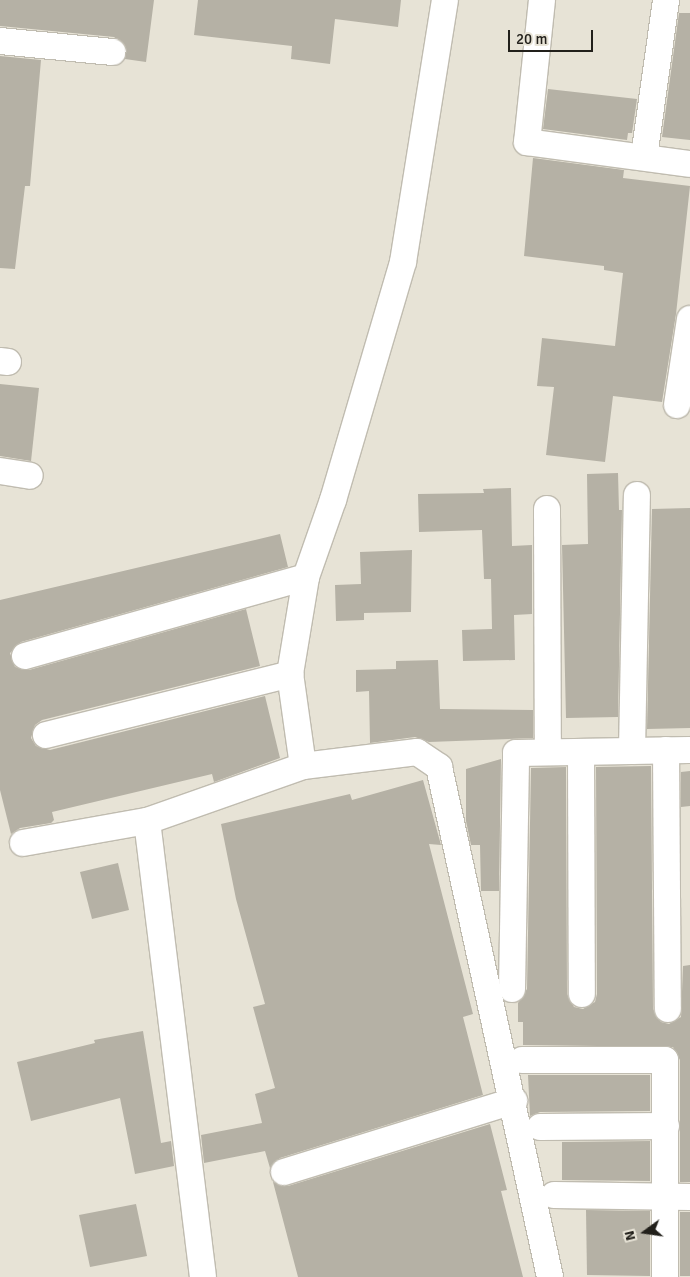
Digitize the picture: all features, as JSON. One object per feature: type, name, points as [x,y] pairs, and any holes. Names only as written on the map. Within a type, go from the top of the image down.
[{"type":"street","points":[[303,766],[290,674],[306,577],[333,500],[403,262],[445,0]]},
{"type":"street","points":[[542,0],[527,142],[690,164]]},
{"type":"street","points":[[644,157],[666,0]]},
{"type":"street","points":[[0,41],[112,52]]},
{"type":"street","points":[[677,405],[690,318]]},
{"type":"street","points":[[0,471],[30,476]]},
{"type":"street","points":[[632,751],[637,495]]},
{"type":"street","points":[[547,509],[548,752]]},
{"type":"street","points":[[25,656],[306,577]]},
{"type":"street","points":[[46,735],[290,674]]},
{"type":"street","points":[[512,989],[516,753],[678,750],[668,1008]]},
{"type":"street","points":[[23,843],[147,821],[303,766],[417,752],[439,767],[514,1101],[550,1277]]},
{"type":"street","points":[[581,752],[582,994]]},
{"type":"street","points":[[147,821],[203,1277]]},
{"type":"street","points":[[522,1060],[665,1060],[666,1126],[678,1197],[666,1277]]},
{"type":"street","points":[[284,1172],[514,1101]]},
{"type":"street","points":[[540,1127],[666,1126]]},
{"type":"street","points":[[554,1195],[678,1197]]},
{"type":"building","points":[[0,0],[154,0],[146,62],[125,59],[125,45],[114,37],[0,26]]},
{"type":"building","points":[[198,0],[401,0],[398,27],[335,19],[330,64],[291,59],[292,46],[194,35]]},
{"type":"building","points":[[679,13],[690,13],[690,140],[662,137]]},
{"type":"building","points":[[0,56],[41,60],[30,186],[25,186],[15,269],[0,268]]},
{"type":"building","points":[[548,89],[637,99],[632,133],[628,133],[627,140],[543,129]]},
{"type":"building","points":[[533,158],[624,170],[623,178],[690,186],[676,314],[662,402],[613,396],[605,462],[546,455],[554,387],[537,386],[542,338],[615,346],[623,273],[604,270],[604,266],[524,256]]},
{"type":"building","points":[[0,384],[39,388],[31,461],[0,456]]},
{"type":"building","points":[[618,473],[619,510],[622,510],[618,717],[566,718],[562,545],[588,544],[587,474]]},
{"type":"building","points":[[511,488],[512,546],[532,545],[532,614],[514,615],[515,660],[463,661],[462,630],[492,629],[491,579],[484,579],[482,530],[419,532],[418,494],[484,493],[483,489]]},
{"type":"building","points":[[690,508],[690,728],[647,729],[652,509]]},
{"type":"building","points":[[280,534],[288,567],[21,642],[10,653],[15,667],[29,670],[246,609],[260,666],[42,720],[35,725],[31,738],[36,746],[50,750],[265,696],[280,758],[214,782],[212,774],[52,812],[54,820],[51,823],[20,828],[11,834],[0,790],[0,600]]},
{"type":"building","points":[[412,550],[411,612],[364,613],[364,620],[336,621],[335,585],[361,584],[360,552]]},
{"type":"building","points":[[438,660],[440,709],[533,710],[533,738],[429,742],[415,737],[370,743],[369,691],[356,692],[356,670],[396,669],[396,661]]},
{"type":"building","points":[[501,759],[499,891],[481,891],[480,845],[471,845],[466,821],[466,769]]},
{"type":"building","points":[[651,766],[653,1009],[661,1022],[669,1024],[681,1017],[683,966],[690,965],[690,1182],[680,1182],[680,1060],[673,1047],[523,1045],[523,1022],[518,1022],[518,1003],[527,989],[531,768],[566,767],[567,994],[574,1007],[583,1009],[595,1002],[597,994],[596,767]]},
{"type":"building","points":[[690,771],[690,806],[681,807],[681,772]]},
{"type":"building","points":[[423,780],[441,845],[429,844],[473,1014],[463,1017],[483,1095],[280,1158],[270,1168],[265,1151],[204,1163],[201,1135],[262,1123],[255,1094],[275,1088],[253,1007],[265,1004],[236,899],[221,824],[350,794],[352,800]]},
{"type":"building","points":[[118,863],[129,910],[92,919],[80,872]]},
{"type":"building","points":[[143,1031],[161,1143],[171,1141],[174,1166],[135,1174],[120,1098],[31,1121],[17,1062],[95,1043],[94,1040]]},
{"type":"building","points":[[528,1075],[650,1075],[650,1111],[540,1112],[530,1116]]},
{"type":"building","points":[[490,1124],[507,1190],[501,1191],[523,1277],[298,1277],[273,1182],[288,1186]]},
{"type":"building","points":[[650,1141],[650,1181],[562,1180],[562,1142]]},
{"type":"building","points":[[136,1204],[147,1256],[90,1267],[79,1215]]},
{"type":"building","points":[[586,1210],[650,1211],[650,1276],[587,1275]]},
{"type":"building","points":[[680,1212],[690,1212],[690,1276],[680,1276]]}]
